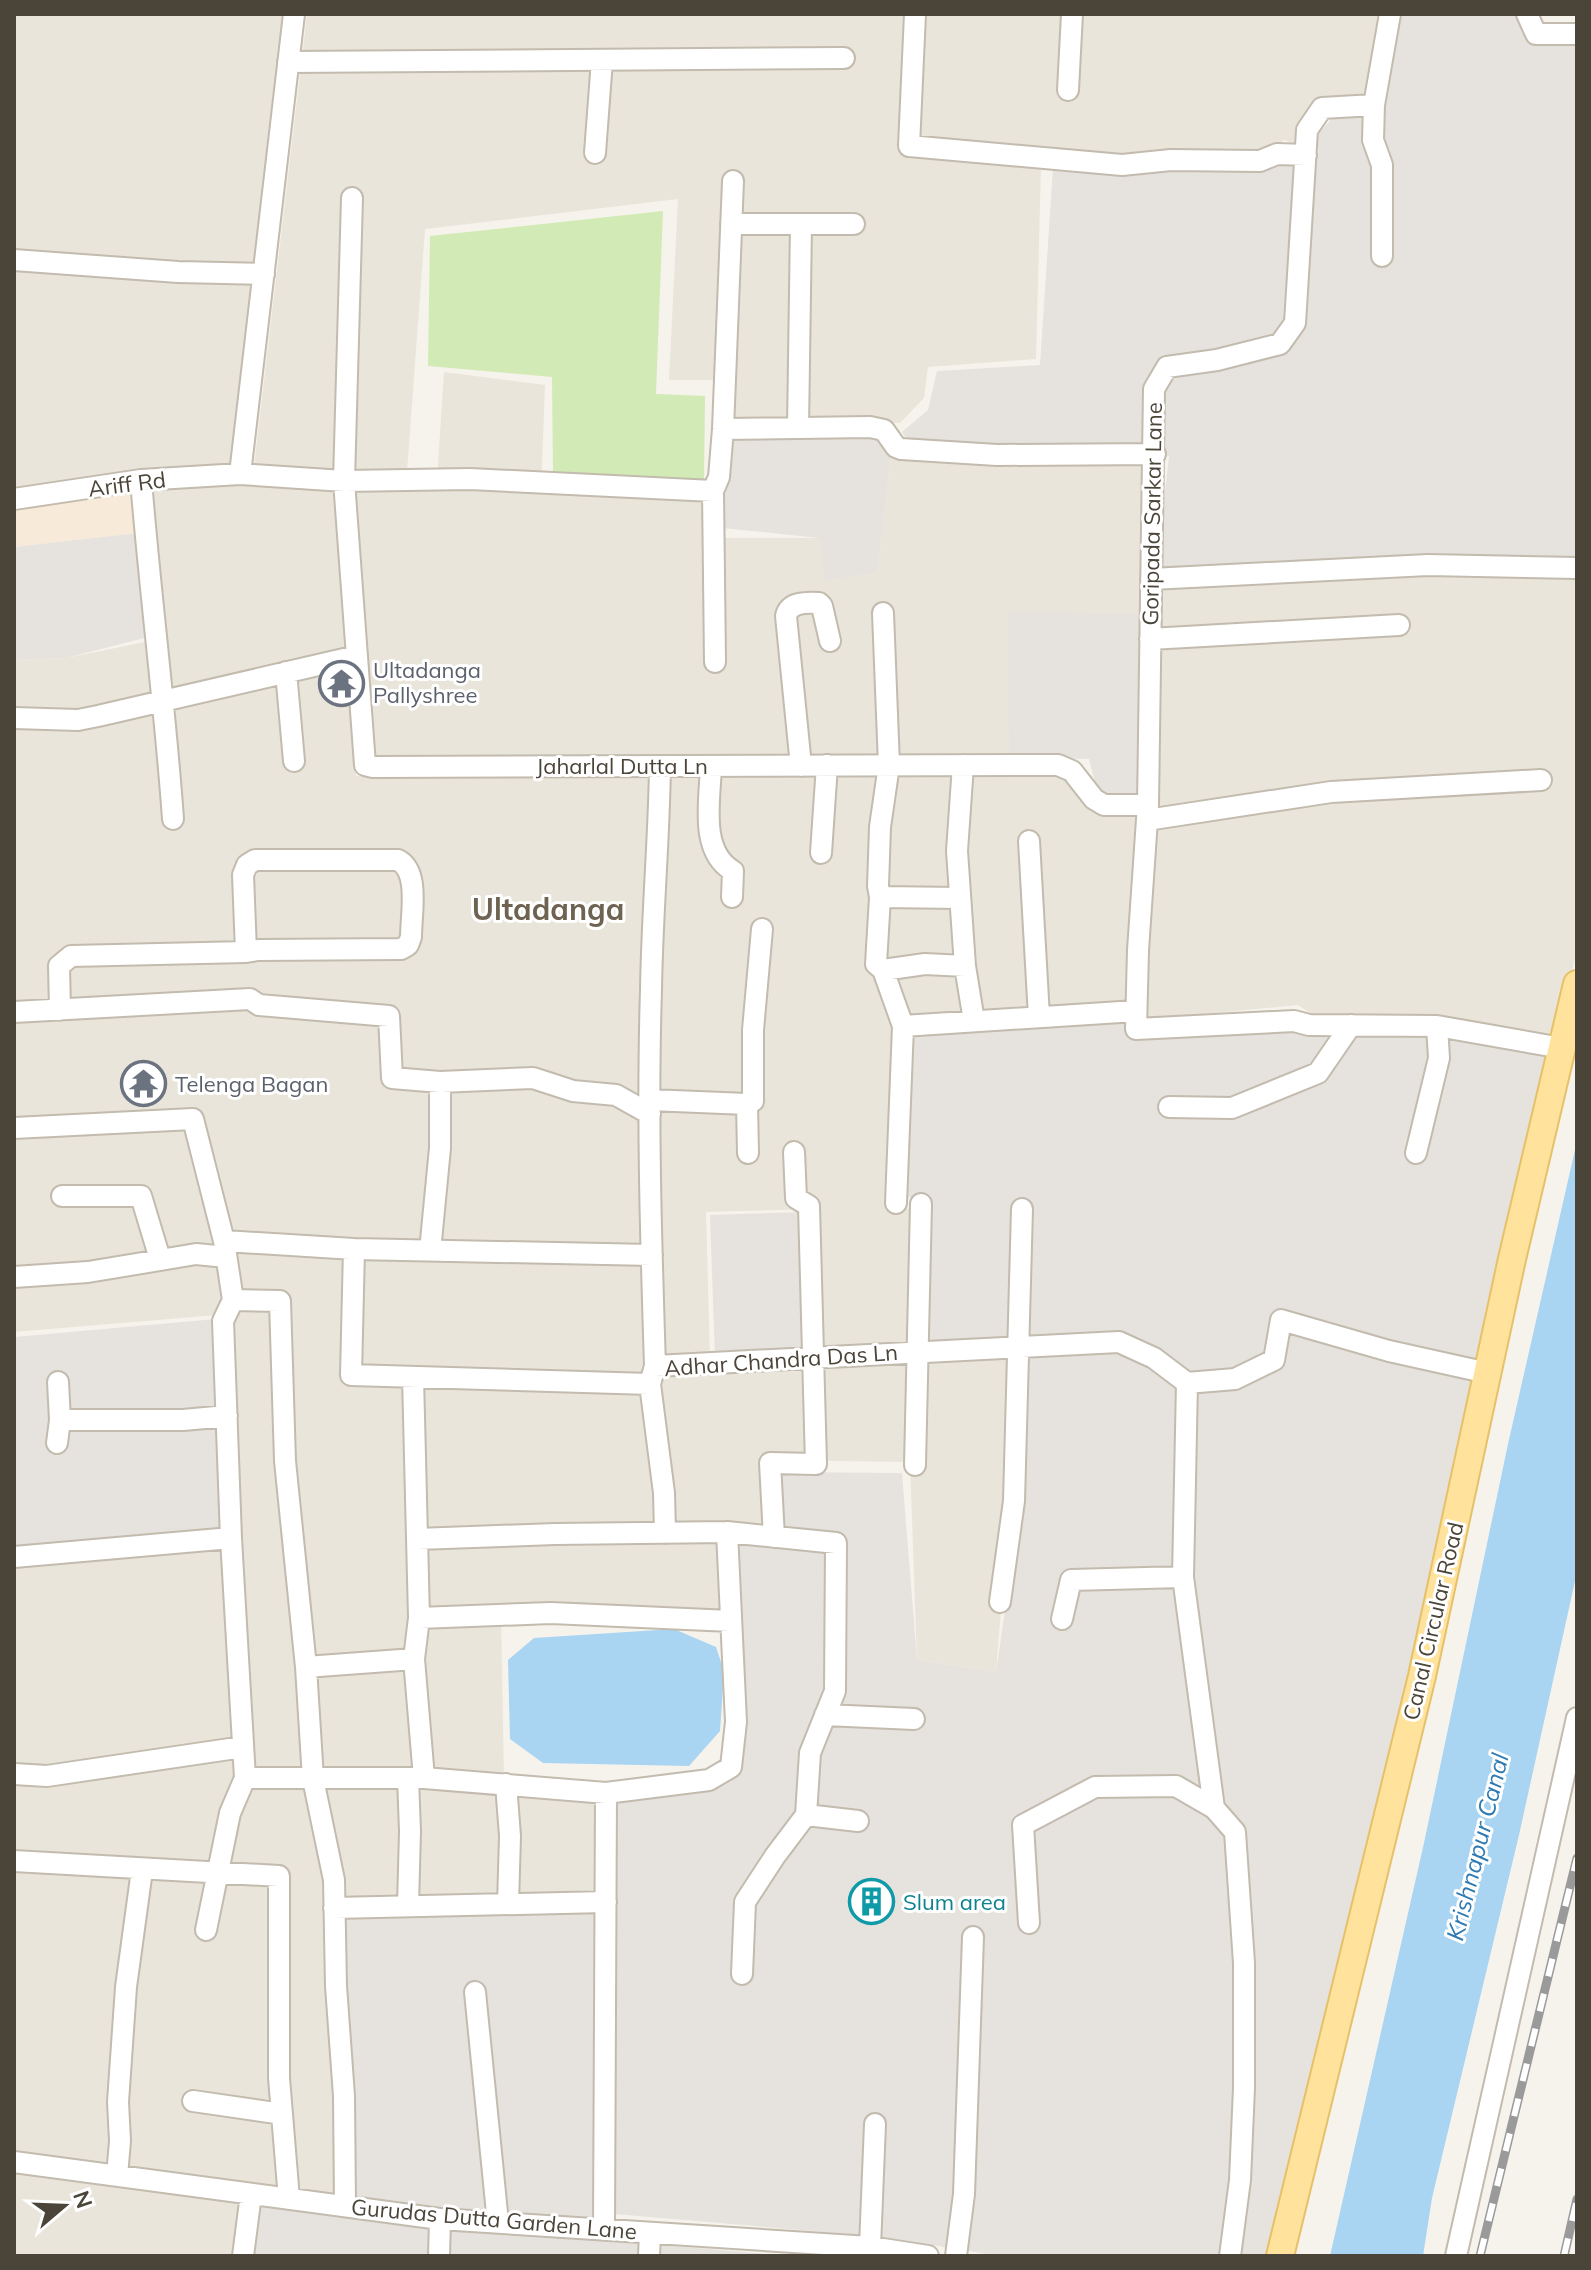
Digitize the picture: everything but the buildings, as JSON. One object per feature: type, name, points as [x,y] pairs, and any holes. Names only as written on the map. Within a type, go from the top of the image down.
[{"type":"main road","name":"Canal Circular Road","points":[[1280,2256],[1422,1676],[1577,984]]},
{"type":"street","points":[[240,474],[294,14]]},
{"type":"street","points":[[915,14],[909,146],[1122,165],[1171,160],[1260,161],[1277,154],[1306,155]]},
{"type":"street","points":[[1068,90],[1072,14]]},
{"type":"street","points":[[1382,256],[1382,165],[1373,140],[1374,105],[1390,14]]},
{"type":"street","points":[[1527,14],[1536,34],[1577,34]]},
{"type":"street","points":[[288,62],[844,58]]},
{"type":"street","points":[[595,153],[602,60]]},
{"type":"street","name":"Goripada Sarkar Lane","points":[[1136,1020],[1147,812],[1154,389],[1167,367],[1217,360],[1280,344],[1295,323],[1307,130],[1322,108],[1374,105]]},
{"type":"street","points":[[715,662],[713,491],[719,477],[723,429],[733,181]]},
{"type":"street","name":"Jaharlal Dutta Ln","points":[[352,198],[344,481],[365,765],[1058,765],[1072,771],[1094,799],[1104,805],[1147,812],[1331,792],[1541,780]]},
{"type":"street","points":[[731,224],[854,224]]},
{"type":"street","points":[[798,428],[801,224]]},
{"type":"street","points":[[14,260],[178,272],[264,274]]},
{"type":"street","points":[[723,429],[870,427],[884,430],[901,449],[997,455],[1155,454]]},
{"type":"street","name":"Ariff Rd","points":[[14,499],[141,480],[240,474],[344,481],[470,479],[713,491]]},
{"type":"street","points":[[141,480],[149,592],[164,702],[173,819]]},
{"type":"street","points":[[1151,579],[1428,565],[1577,568]]},
{"type":"street","points":[[801,766],[787,609],[791,605],[815,603],[822,606],[830,641]]},
{"type":"street","points":[[883,613],[889,765],[880,827],[876,964],[883,970],[903,1026],[896,1203]]},
{"type":"street","points":[[1150,639],[1399,625]]},
{"type":"street","points":[[14,718],[78,720],[357,656]]},
{"type":"street","points":[[286,672],[294,761]]},
{"type":"street","points":[[821,853],[827,765]]},
{"type":"street","points":[[963,765],[957,851],[965,966],[974,1021]]},
{"type":"street","points":[[660,766],[651,988],[650,1107],[652,1375],[665,1533]]},
{"type":"street","points":[[711,766],[709,832],[720,863],[733,871],[732,897]]},
{"type":"street","points":[[1029,841],[1039,1017]]},
{"type":"street","points":[[60,1010],[59,966],[71,956],[401,949],[408,945],[411,937],[411,874],[406,864],[398,860],[255,860],[247,865],[243,875],[246,952]]},
{"type":"street","points":[[880,897],[960,898]]},
{"type":"street","points":[[14,1012],[250,999],[259,1005],[389,1016],[392,1078],[440,1082],[533,1078],[573,1091],[616,1095],[650,1107],[747,1104],[753,1101],[753,1030],[762,929]]},
{"type":"street","points":[[883,970],[925,964],[965,966]]},
{"type":"street","points":[[903,1026],[1039,1017],[1294,1021],[1309,1025],[1437,1026],[1562,1048]]},
{"type":"street","points":[[1169,1107],[1232,1108],[1318,1073],[1351,1025]]},
{"type":"street","points":[[1416,1153],[1439,1058],[1437,1026]]},
{"type":"street","points":[[430,1251],[440,1148],[440,1082]]},
{"type":"street","points":[[747,1104],[748,1153]]},
{"type":"street","points":[[14,1128],[193,1119],[225,1249],[233,1300],[223,1321],[231,1538],[245,1778],[230,1813],[206,1930]]},
{"type":"street","points":[[774,1537],[770,1463],[816,1464],[809,1206],[796,1198],[794,1152]]},
{"type":"street","points":[[62,1196],[141,1196],[160,1259]]},
{"type":"street","points":[[915,1465],[921,1204]]},
{"type":"street","points":[[1000,1602],[1014,1501],[1022,1209]]},
{"type":"street","points":[[14,1277],[88,1272],[225,1249],[652,1255]]},
{"type":"street","name":"Adhar Chandra Das Ln","points":[[354,1249],[351,1375],[652,1375],[811,1357],[1119,1342],[1154,1358],[1187,1383]]},
{"type":"street","points":[[233,1300],[280,1301],[285,1461],[306,1667],[313,1779],[334,1880],[336,1986],[344,2096],[345,2206]]},
{"type":"street","points":[[1214,1808],[1183,1577],[1187,1383],[1235,1379],[1274,1360],[1281,1320],[1389,1351],[1488,1373]]},
{"type":"street","points":[[408,1906],[410,1831],[416,1778],[414,1659],[419,1618],[413,1377]]},
{"type":"street","points":[[57,1443],[60,1420],[58,1382]]},
{"type":"street","points":[[60,1420],[183,1420],[227,1416]]},
{"type":"street","points":[[417,1539],[727,1532],[836,1543],[835,1691],[810,1753],[806,1815],[745,1902],[742,1974]]},
{"type":"street","points":[[245,1778],[416,1778],[606,1793],[709,1780],[731,1767],[736,1722],[727,1532]]},
{"type":"street","points":[[14,1557],[231,1538]]},
{"type":"street","points":[[1062,1619],[1071,1580],[1183,1577]]},
{"type":"street","points":[[419,1618],[551,1613],[731,1621]]},
{"type":"street","points":[[306,1667],[414,1659]]},
{"type":"street","points":[[825,1715],[914,1719]]},
{"type":"street","points":[[1456,2256],[1577,1718]]},
{"type":"street","points":[[14,1774],[47,1776],[243,1747]]},
{"type":"street","points":[[506,1784],[510,1836],[508,1904]]},
{"type":"street","points":[[1029,1923],[1023,1825],[1095,1787],[1176,1786],[1214,1808],[1235,1832],[1244,1963],[1244,2088],[1240,2180],[1230,2256]]},
{"type":"street","points":[[604,2229],[606,1793]]},
{"type":"street","points":[[806,1815],[858,1821]]},
{"type":"street","points":[[14,1861],[279,1876],[279,2078],[289,2199]]},
{"type":"street","points":[[117,2176],[120,2141],[118,2102],[126,1987],[142,1870]]},
{"type":"street","points":[[334,1908],[606,1902]]},
{"type":"street","points":[[956,2256],[964,2194],[973,1937]]},
{"type":"street","points":[[475,1992],[498,2223]]},
{"type":"street","points":[[193,2101],[282,2114]]},
{"type":"street","points":[[864,2250],[875,2124]]},
{"type":"street","name":"Gurudas Dutta Garden Lane","points":[[14,2162],[440,2219],[604,2229],[928,2256]]},
{"type":"street","points":[[243,2256],[251,2194]]},
{"type":"street","points":[[439,2256],[440,2219]]},
{"type":"street","points":[[649,2256],[650,2233]]},
{"type":"shaded area","points":[[14,14],[286,14],[235,468],[14,493]]},
{"type":"shaded area","points":[[307,14],[913,14],[903,140],[1041,165],[1036,359],[928,367],[924,398],[900,423],[729,418],[735,380],[669,380],[678,199],[425,229],[407,472],[254,466]]},
{"type":"shaded area","points":[[927,14],[1383,14],[1368,98],[1333,100],[1298,145],[1284,140],[1261,153],[1117,156],[917,137]]},
{"type":"shaded area","points":[[1398,14],[1517,14],[1522,33],[1534,46],[1577,44],[1577,561],[1157,568],[1169,456],[909,443],[902,432],[928,410],[937,371],[1040,365],[1053,168],[1172,167],[1262,172],[1281,156],[1298,162],[1318,156],[1318,134],[1336,114],[1368,113],[1386,102]]},
{"type":"shaded area","points":[[444,372],[545,385],[541,492],[704,498],[705,538],[819,538],[824,579],[877,573],[891,457],[1142,459],[1145,615],[1009,757],[368,763],[353,486],[437,479]]},
{"type":"shaded area","points":[[731,432],[879,432],[891,457],[877,573],[824,580],[819,538],[722,528],[720,489]]},
{"type":"shaded area","points":[[242,482],[341,486],[352,652],[80,714],[14,713],[14,660],[66,658],[150,641],[147,485]]},
{"type":"shaded area","points":[[133,488],[139,533],[14,547],[14,506]]},
{"type":"shaded area","points":[[139,533],[148,637],[66,658],[14,660],[14,547]]},
{"type":"shaded area","points":[[1404,575],[1577,576],[1577,949],[1557,1039],[1316,1017],[1298,1005],[1141,1020],[1159,590]]},
{"type":"shaded area","points":[[1008,611],[1145,615],[1143,794],[1098,794],[1089,759],[1009,757]]},
{"type":"shaded area","points":[[349,663],[356,776],[654,774],[649,1348],[644,1373],[355,1370],[359,1245],[228,1237],[196,1113],[14,1117],[14,727]]},
{"type":"shaded area","points":[[1080,768],[1091,802],[1142,806],[1132,1005],[892,1208],[917,1209],[914,1346],[814,1352],[814,1209],[706,1212],[710,1359],[661,1360],[655,994],[666,771]]},
{"type":"shaded area","points":[[1131,1017],[1130,1031],[1291,1018],[1445,1032],[1554,1051],[1483,1366],[1277,1314],[1270,1357],[1237,1374],[1188,1377],[1157,1349],[923,1344],[925,1197],[905,1197],[908,1032]]},
{"type":"shaded area","points":[[192,1125],[220,1244],[226,1312],[14,1332],[14,1133]]},
{"type":"shaded area","points":[[804,1212],[807,1351],[715,1358],[710,1215]]},
{"type":"shaded area","points":[[231,1245],[348,1252],[346,1379],[652,1390],[664,1370],[1014,1350],[1010,1499],[996,1672],[917,1660],[910,1462],[766,1460],[766,1531],[727,1617],[501,1610],[504,1781],[248,1771],[230,1324],[237,1320]]},
{"type":"shaded area","points":[[216,1319],[225,1531],[14,1551],[14,1337]]},
{"type":"shaded area","points":[[1290,1330],[1476,1378],[1378,1821],[1272,2256],[999,2256],[883,2237],[614,2214],[613,1802],[739,1769],[735,1540],[778,1544],[780,1472],[902,1473],[917,1660],[996,1672],[1021,1502],[1025,1355],[1116,1350],[1154,1368],[1181,1386],[1278,1367]]},
{"type":"shaded area","points":[[225,1542],[240,1776],[214,1867],[14,1859],[14,1563]]},
{"type":"shaded area","points":[[250,1780],[602,1795],[603,1896],[341,2201],[294,2196],[283,2076],[283,1872],[224,1868]]},
{"type":"shaded area","points":[[14,1869],[274,1879],[286,2194],[14,2157]]},
{"type":"shaded area","points":[[601,1908],[601,2222],[448,2216],[351,2201],[338,1914]]},
{"type":"shaded area","points":[[14,2170],[241,2203],[232,2256],[14,2256]]},
{"type":"shaded area","points":[[257,2203],[449,2227],[789,2256],[252,2256]]},
{"type":"green space","points":[[663,211],[656,394],[705,396],[704,482],[553,477],[552,377],[428,366],[430,236]]},
{"type":"water","name":"Krishnapur Canal","points":[[1577,1141],[1577,1572],[1519,1835],[1432,2198],[1423,2256],[1330,2256],[1424,1843],[1508,1444]]},
{"type":"water","points":[[674,1629],[716,1647],[724,1671],[720,1731],[689,1766],[543,1763],[510,1739],[508,1660],[534,1638]]},
{"type":"railway","points":[[1480,2256],[1577,1858]]},
{"type":"railway","points":[[1564,2256],[1577,2199]]},
{"type":"place","name":"Ultadanga Pallyshree","points":[[342,683]]},
{"type":"place","name":"Telenga Bagan","points":[[144,1084]]},
{"type":"place","name":"Slum area","points":[[872,1902]]},
{"type":"district","name":"Ultadanga","points":[[548,910]]}]
